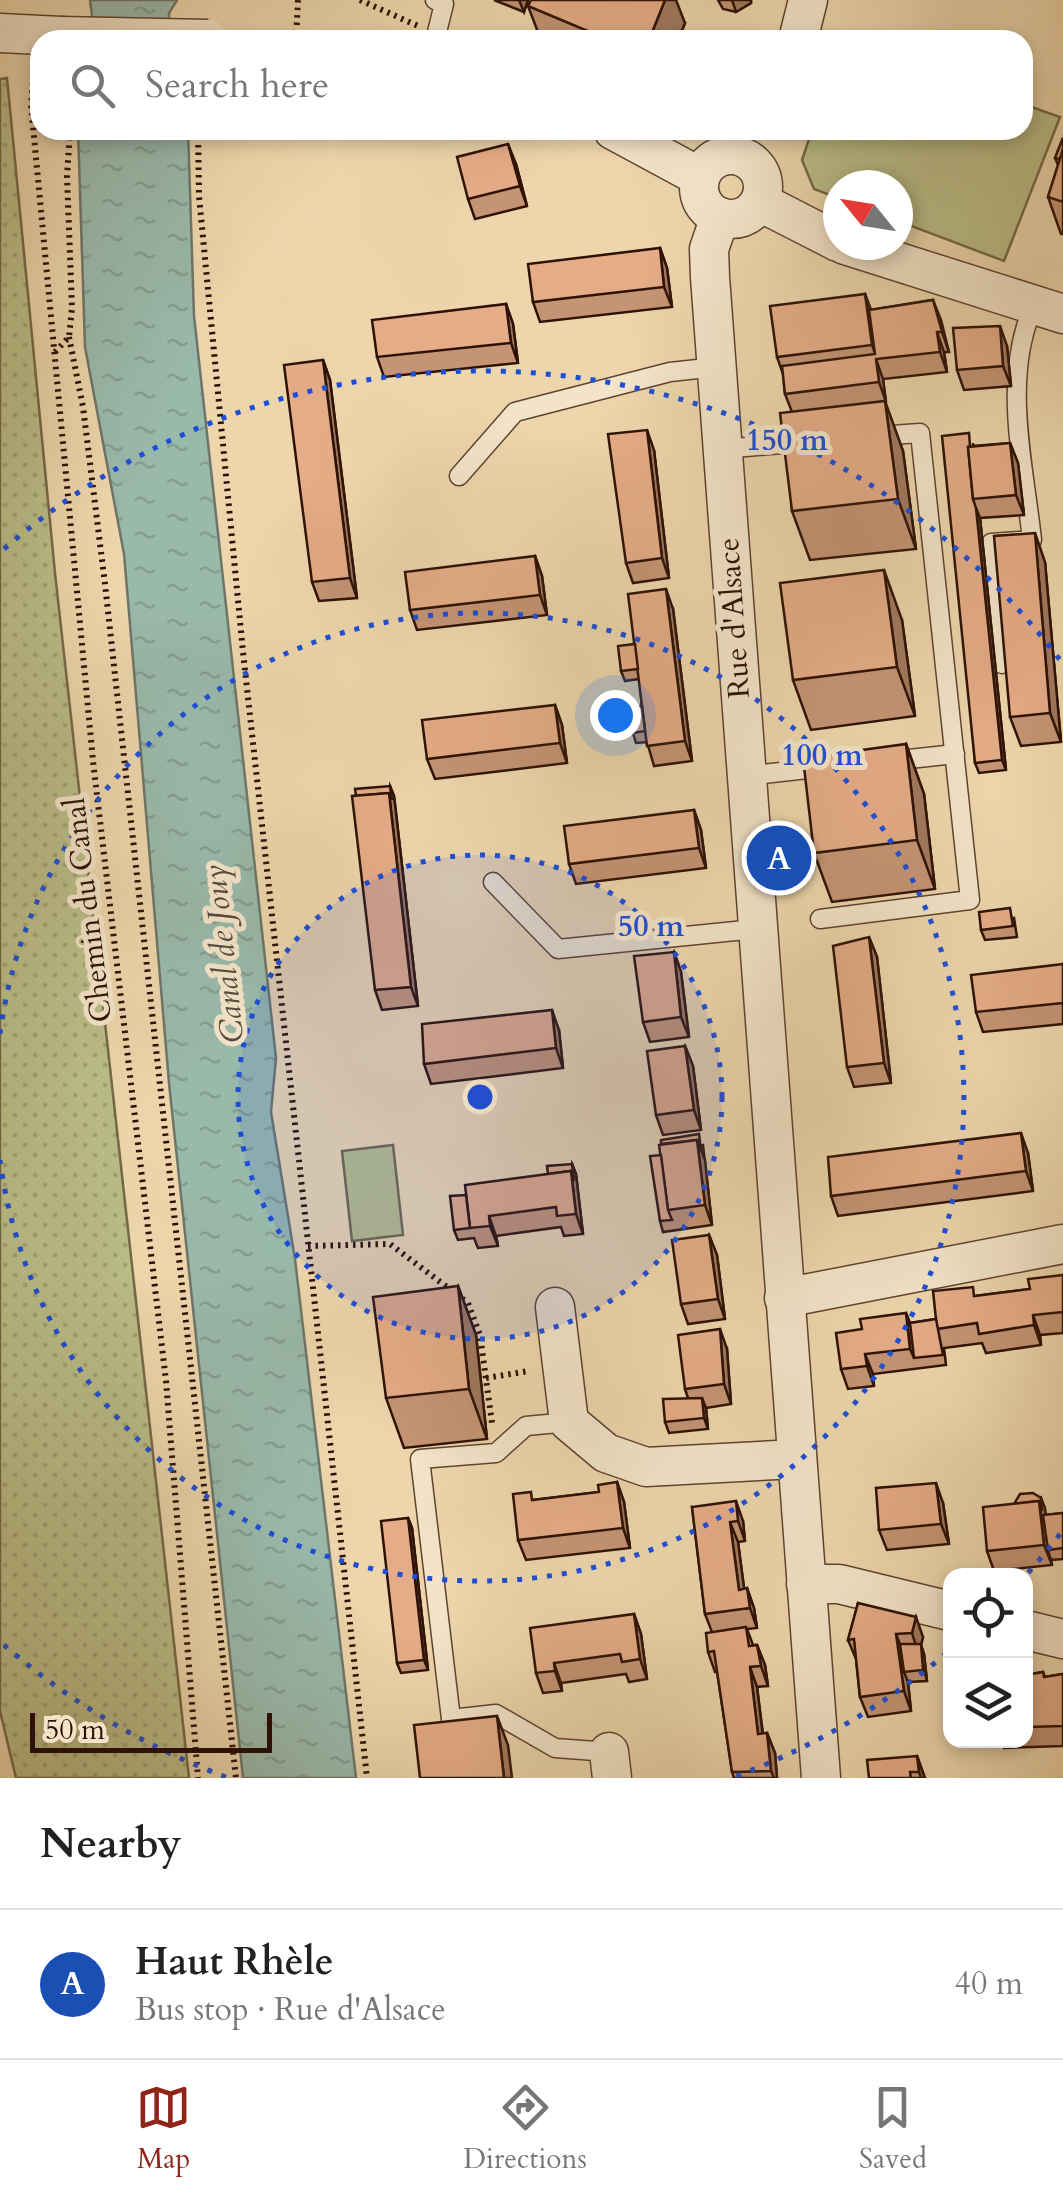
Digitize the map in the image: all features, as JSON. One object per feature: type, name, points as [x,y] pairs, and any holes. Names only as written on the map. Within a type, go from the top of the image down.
[{"type":"street","points":[[800,30],[808,0]]},
{"type":"street","points":[[632,140],[700,177]]},
{"type":"street","points":[[752,144],[763,182],[760,202],[750,213],[735,219],[720,217],[707,208],[700,193],[700,177],[711,162],[752,144]]},
{"type":"street","points":[[760,202],[823,234]]},
{"type":"street","name":"Rue d'Alsace","points":[[720,217],[709,249],[716,367],[821,1778]]},
{"type":"street","points":[[892,260],[1048,310]]},
{"type":"street","points":[[784,1298],[1063,1244]]},
{"type":"street","points":[[556,1306],[569,1422],[606,1452],[646,1466],[796,1460]]},
{"type":"street","points":[[806,1584],[840,1584],[943,1609]]},
{"type":"street","points":[[1033,1632],[1063,1639]]},
{"type":"lane","points":[[436,0],[444,4],[438,30]]},
{"type":"lane","points":[[1002,664],[991,543],[1032,540],[1015,378],[1021,335],[1048,310]]},
{"type":"lane","points":[[459,476],[515,412],[670,372],[716,367]]},
{"type":"lane","points":[[820,919],[970,900],[920,432],[860,438]]},
{"type":"lane","points":[[722,449],[820,441]]},
{"type":"lane","points":[[878,762],[955,754]]},
{"type":"lane","points":[[745,776],[840,766]]},
{"type":"lane","points":[[493,882],[558,949],[755,929]]},
{"type":"lane","points":[[569,1422],[526,1426],[496,1453],[420,1460],[451,1720],[496,1714],[555,1748],[610,1765]]},
{"type":"path","points":[[296,30],[298,0]]},
{"type":"path","points":[[360,0],[420,30]]},
{"type":"path","name":"Chemin du Canal","points":[[34,140],[94,761],[166,1381],[198,1778]]},
{"type":"path","points":[[70,140],[69,337],[102,564],[236,1778]]},
{"type":"path","points":[[198,140],[199,196],[241,632],[368,1778]]},
{"type":"path","points":[[55,352],[69,337]]},
{"type":"path","points":[[308,1246],[390,1244],[403,1250],[468,1303],[480,1335],[496,1453]]},
{"type":"path","points":[[486,1378],[562,1365]]},
{"type":"green space","points":[[7,78],[55,573],[189,1778],[16,1778],[0,1711],[0,79]]},
{"type":"green space","points":[[1033,108],[1060,117],[1004,261],[913,227],[913,170],[823,170],[823,192],[814,189],[802,160],[809,140],[1033,140]]},
{"type":"green space","points":[[393,1145],[403,1235],[352,1241],[342,1151]]},
{"type":"water","points":[[90,0],[177,0],[169,13],[169,30],[94,30]]},
{"type":"water","name":"Canal de Jouy","points":[[78,140],[188,140],[194,316],[276,1058],[271,1112],[295,1259],[356,1778],[243,1778],[169,1083],[124,554],[85,347]]},
{"type":"building","points":[[531,0],[665,0],[653,30],[585,30],[528,6]]},
{"type":"building","points":[[1063,138],[1060,159],[1055,158]]},
{"type":"building","points":[[508,144],[520,186],[468,199],[457,157]]},
{"type":"building","points":[[1063,149],[1063,202],[1048,197]]},
{"type":"building","points":[[660,248],[664,287],[533,302],[528,264]]},
{"type":"building","points":[[865,294],[872,345],[777,357],[770,306]]},
{"type":"building","points":[[933,300],[942,332],[937,332],[940,352],[876,359],[879,382],[785,394],[782,366],[875,354],[869,310]]},
{"type":"building","points":[[506,304],[511,343],[377,357],[372,320]]},
{"type":"building","points":[[1000,326],[1003,366],[957,370],[953,328]]},
{"type":"building","points":[[323,360],[350,578],[312,582],[284,365]]},
{"type":"building","points":[[885,401],[898,499],[792,511],[780,413]]},
{"type":"building","points":[[647,430],[662,558],[626,563],[608,434]]},
{"type":"building","points":[[969,433],[1002,760],[975,763],[942,436]]},
{"type":"building","points":[[1010,443],[1016,495],[973,499],[968,447]]},
{"type":"building","points":[[1035,533],[1050,713],[1010,717],[994,536]]},
{"type":"building","points":[[535,556],[540,595],[410,610],[405,572]]},
{"type":"building","points":[[884,570],[897,667],[793,680],[780,583]]},
{"type":"building","points":[[666,589],[685,741],[647,746],[628,594]]},
{"type":"building","points":[[635,644],[638,669],[621,671],[618,646]]},
{"type":"building","points":[[555,705],[560,743],[427,759],[422,720]]},
{"type":"building","points":[[642,706],[645,731],[633,733],[629,708]]},
{"type":"building","points":[[906,744],[917,840],[814,853],[803,758]]},
{"type":"building","points":[[390,786],[392,800],[389,793],[356,796],[355,789]]},
{"type":"building","points":[[389,793],[411,987],[375,990],[352,796]]},
{"type":"building","points":[[694,810],[699,848],[569,864],[564,826]]},
{"type":"building","points":[[1010,908],[1013,926],[981,930],[979,912]]},
{"type":"building","points":[[869,937],[884,1063],[847,1067],[833,946]]},
{"type":"building","points":[[674,952],[681,1017],[643,1022],[634,956]]},
{"type":"building","points":[[1063,964],[1063,1003],[976,1012],[971,975]]},
{"type":"building","points":[[552,1010],[556,1048],[424,1064],[422,1024]]},
{"type":"building","points":[[685,1046],[694,1110],[656,1115],[647,1051]]},
{"type":"building","points":[[1021,1133],[1026,1171],[831,1196],[828,1157]]},
{"type":"building","points":[[699,1134],[701,1150],[697,1140],[661,1144],[661,1140]]},
{"type":"building","points":[[697,1140],[705,1205],[668,1210],[659,1145]]},
{"type":"building","points":[[661,1155],[672,1220],[660,1221],[650,1156]]},
{"type":"building","points":[[572,1164],[574,1181],[571,1171],[548,1174],[547,1166]]},
{"type":"building","points":[[571,1171],[576,1214],[557,1216],[556,1207],[489,1216],[490,1226],[470,1228],[465,1185]]},
{"type":"building","points":[[466,1195],[470,1228],[454,1230],[450,1196]]},
{"type":"building","points":[[709,1235],[718,1299],[681,1304],[672,1240]]},
{"type":"building","points":[[1063,1275],[1063,1312],[1033,1315],[1034,1325],[979,1334],[977,1323],[937,1329],[933,1291],[973,1287],[974,1296],[1030,1289],[1028,1279]]},
{"type":"building","points":[[458,1286],[469,1389],[386,1398],[373,1297]]},
{"type":"building","points":[[906,1313],[910,1349],[865,1354],[867,1366],[841,1369],[836,1333],[862,1329],[860,1319]]},
{"type":"building","points":[[936,1319],[943,1355],[914,1358],[910,1323]]},
{"type":"building","points":[[720,1329],[724,1384],[685,1389],[678,1335]]},
{"type":"building","points":[[702,1398],[704,1418],[665,1422],[663,1399]]},
{"type":"building","points":[[617,1482],[623,1528],[518,1540],[513,1494],[531,1492],[532,1500],[599,1492],[598,1485]]},
{"type":"building","points":[[936,1483],[941,1524],[879,1530],[876,1488]]},
{"type":"building","points":[[1033,1493],[1041,1498],[1042,1511],[1039,1501],[1014,1504],[1020,1494]]},
{"type":"building","points":[[736,1501],[738,1521],[730,1522],[739,1590],[747,1588],[750,1608],[705,1614],[692,1507]]},
{"type":"building","points":[[1039,1501],[1044,1545],[987,1551],[983,1507]]},
{"type":"building","points":[[1063,1513],[1063,1548],[1048,1550],[1043,1515]]},
{"type":"building","points":[[408,1518],[424,1660],[397,1663],[381,1521]]},
{"type":"building","points":[[858,1603],[916,1617],[912,1633],[896,1634],[904,1691],[860,1697],[854,1639],[848,1640]]},
{"type":"building","points":[[634,1614],[640,1659],[622,1662],[620,1654],[554,1663],[555,1671],[536,1673],[530,1628]]},
{"type":"building","points":[[746,1627],[749,1646],[757,1645],[761,1666],[750,1667],[758,1734],[767,1733],[771,1771],[732,1772],[714,1651],[708,1652],[706,1633]]},
{"type":"building","points":[[900,1644],[921,1644],[923,1670],[904,1672]]},
{"type":"building","points":[[1043,1672],[1044,1677],[1063,1674],[1063,1726],[1033,1727],[1033,1674]]},
{"type":"building","points":[[497,1716],[504,1778],[420,1778],[414,1725]]},
{"type":"building","points":[[917,1756],[919,1772],[910,1772],[911,1778],[869,1778],[867,1760]]},
{"type":"place","name":"Haut Rhèle","points":[[779,858]]}]
